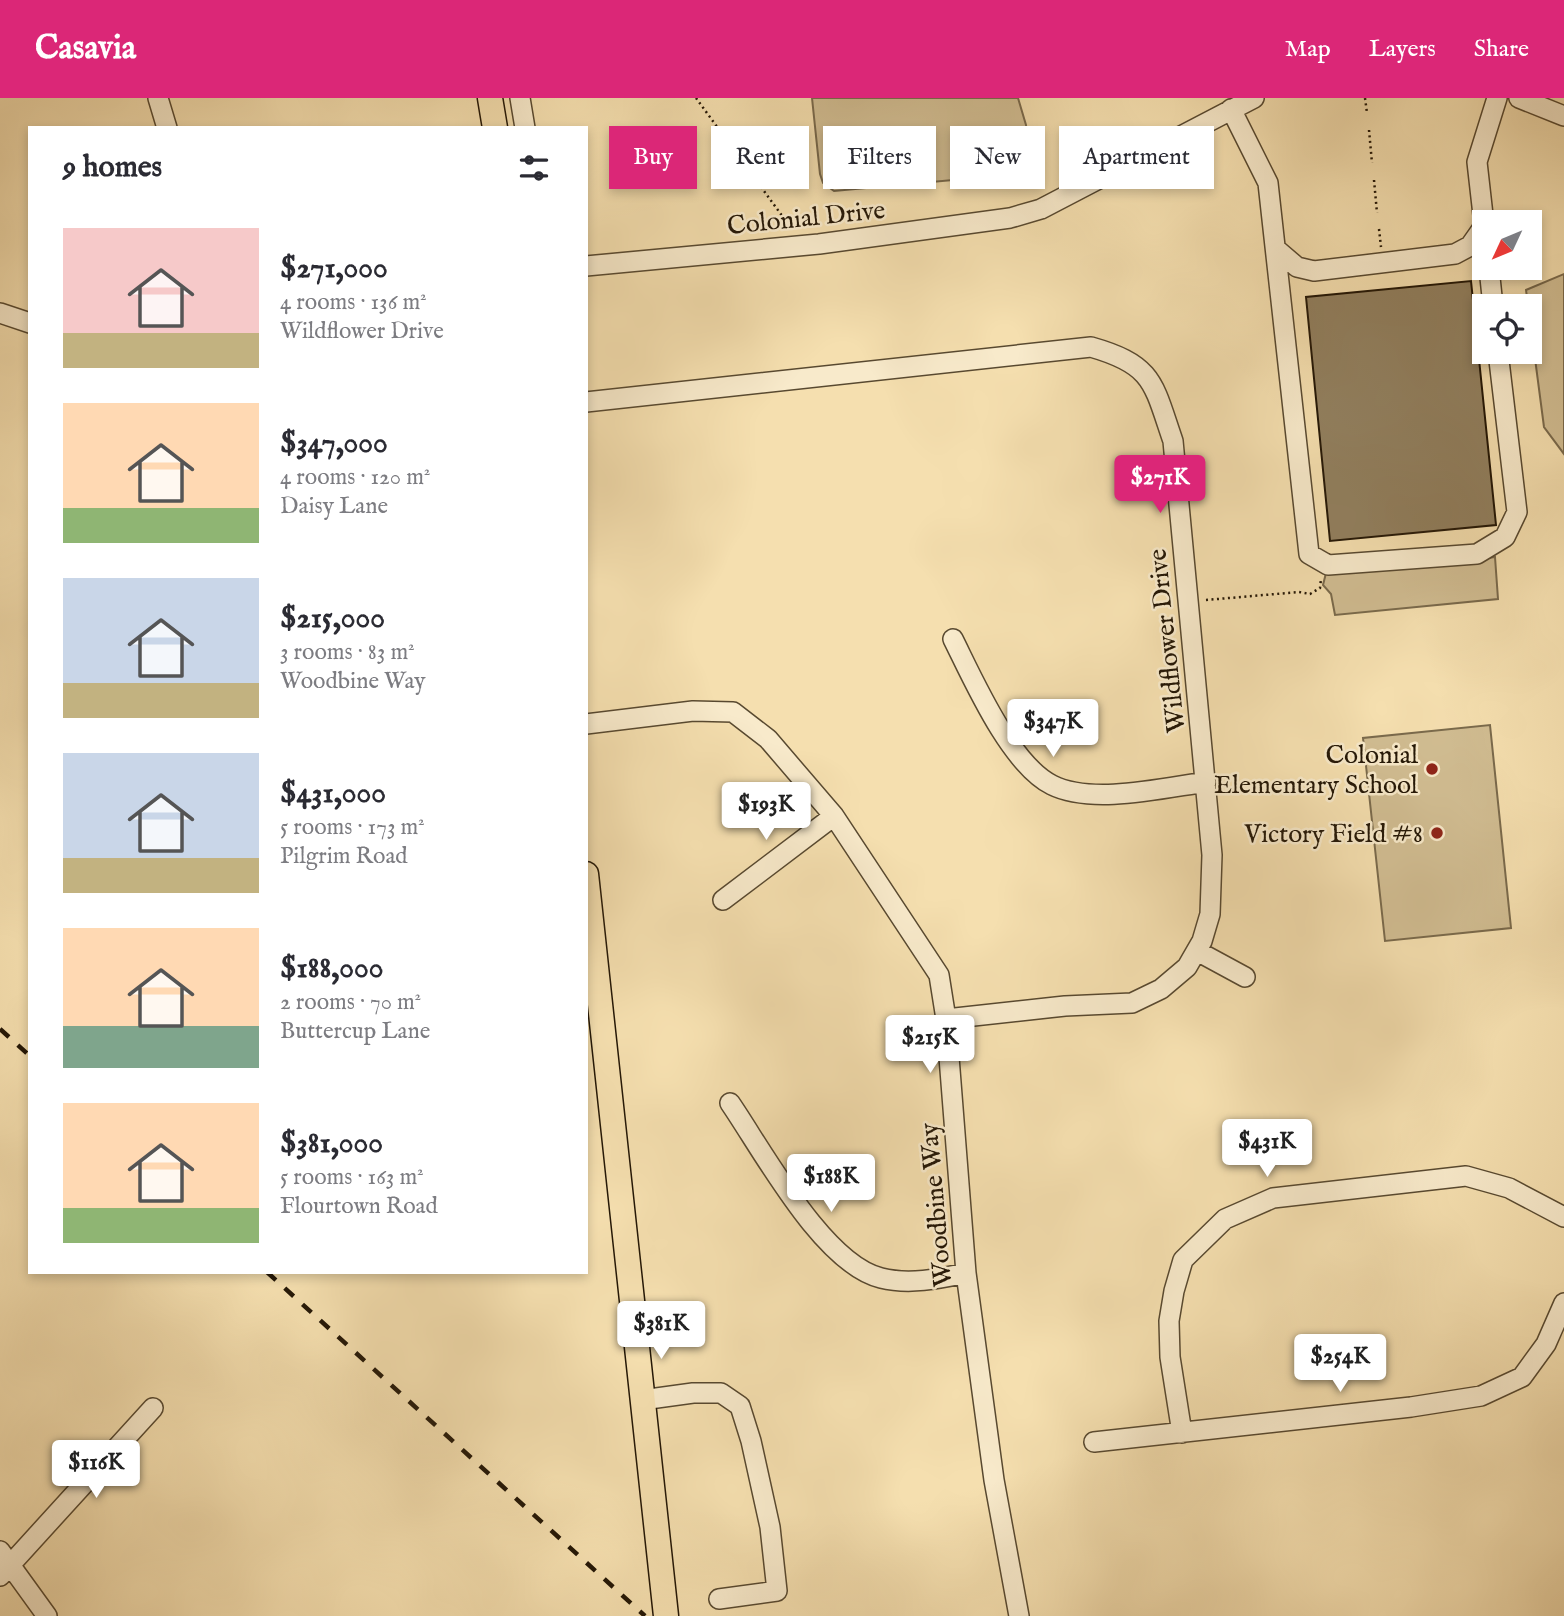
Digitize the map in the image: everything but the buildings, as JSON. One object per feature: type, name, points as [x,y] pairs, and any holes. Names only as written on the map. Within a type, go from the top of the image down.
[{"type":"main road","points":[[491,98],[495,126]]},
{"type":"main road","points":[[588,893],[666,1616]]},
{"type":"street","points":[[158,98],[166,126]]},
{"type":"street","points":[[520,98],[525,126]]},
{"type":"street","name":"Colonial Drive","points":[[588,266],[803,244],[1010,218],[1041,209],[1254,98]]},
{"type":"street","points":[[1482,210],[1477,162],[1497,98]]},
{"type":"street","points":[[1519,98],[1564,116]]},
{"type":"street","points":[[1231,108],[1268,183],[1309,554],[1328,565],[1477,554],[1505,537],[1517,512],[1499,364]]},
{"type":"street","points":[[1276,249],[1297,267],[1314,271],[1455,254],[1472,242]]},
{"type":"street","points":[[0,313],[28,322]]},
{"type":"street","name":"Wildflower Drive","points":[[588,402],[1091,347],[1118,355],[1141,367],[1155,387],[1173,441],[1212,855],[1210,914],[1197,951],[1187,967],[1161,989],[1132,1003],[1065,1006],[946,1020]]},
{"type":"street","points":[[953,639],[996,724],[1026,761],[1051,785],[1081,792],[1124,793],[1206,782]]},
{"type":"street","name":"Woodbine Way","points":[[588,724],[693,712],[733,712],[768,739],[834,816],[939,975],[946,1020],[966,1273],[994,1480],[1019,1616]]},
{"type":"street","points":[[723,900],[834,816]]},
{"type":"street","points":[[1197,951],[1245,977]]},
{"type":"street","points":[[730,1103],[831,1248],[880,1278],[923,1282],[966,1273]]},
{"type":"street","points":[[1182,1433],[1170,1357],[1169,1321],[1174,1291],[1183,1259],[1225,1219],[1273,1198],[1466,1176],[1508,1188],[1564,1217]]},
{"type":"street","points":[[1094,1442],[1410,1408],[1481,1396],[1522,1377],[1546,1344],[1564,1303]]},
{"type":"street","points":[[642,1400],[692,1393],[721,1393],[740,1405],[770,1527],[777,1591],[719,1599]]},
{"type":"street","points":[[47,1616],[3,1564],[153,1408]]},
{"type":"path","points":[[696,98],[803,244]]},
{"type":"path","points":[[1365,98],[1367,113]]},
{"type":"path","points":[[1369,130],[1372,163]]},
{"type":"path","points":[[1374,180],[1377,213]]},
{"type":"path","points":[[1379,229],[1381,256]]},
{"type":"path","points":[[1189,601],[1299,592],[1310,594],[1320,588],[1321,571]]},
{"type":"shaded area","points":[[812,98],[1018,98],[1026,126],[950,126],[950,180],[936,182],[936,126],[823,126],[823,183]]},
{"type":"shaded area","points":[[1564,274],[1564,454],[1544,427],[1536,364],[1542,364],[1542,294],[1527,294],[1526,290]]},
{"type":"shaded area","points":[[1495,557],[1498,599],[1335,615],[1331,594],[1323,585],[1326,573],[1429,566]]},
{"type":"shaded area","name":"Victory Field #8","points":[[1490,725],[1511,928],[1385,941],[1363,738]]},
{"type":"railway","points":[[0,1029],[28,1054]]},
{"type":"railway","points":[[269,1274],[645,1616]]},
{"type":"place","name":"Colonial Elementary School","points":[[1432,769]]},
{"type":"place","name":"Victory Field #8","points":[[1437,833]]}]
